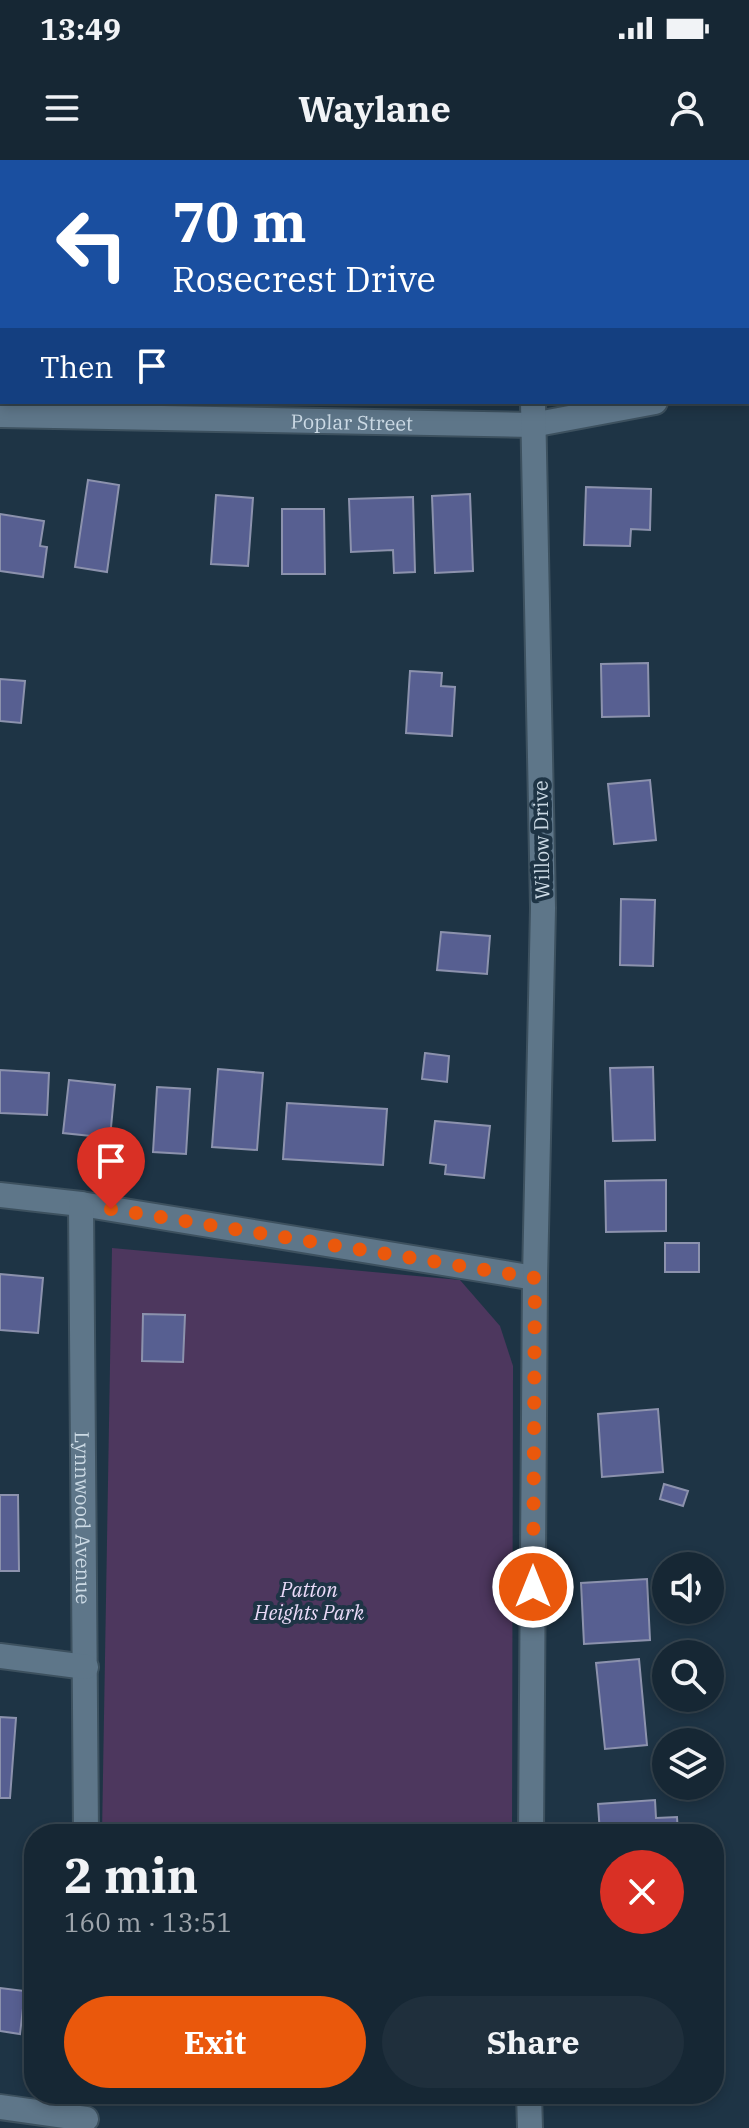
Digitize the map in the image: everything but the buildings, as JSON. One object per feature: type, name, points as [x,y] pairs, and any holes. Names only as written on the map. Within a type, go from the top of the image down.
[{"type":"street","name":"Poplar Street","points":[[0,415],[532,414],[634,404]]},
{"type":"street","name":"Willow Drive","points":[[531,1824],[535,1278],[543,908],[532,414]]},
{"type":"street","points":[[0,1195],[81,1204],[535,1278]]},
{"type":"street","name":"Lynnwood Avenue","points":[[81,1204],[86,1824]]},
{"type":"street","points":[[0,1656],[86,1667]]},
{"type":"street","points":[[529,2104],[530,2128]]},
{"type":"street","points":[[0,2107],[86,2114]]},
{"type":"green space","name":"Patton Heights Park","points":[[112,1248],[460,1280],[500,1326],[513,1366],[512,1824],[102,1824]]},
{"type":"route","points":[[111,1209],[535,1278],[533,1587]]}]
